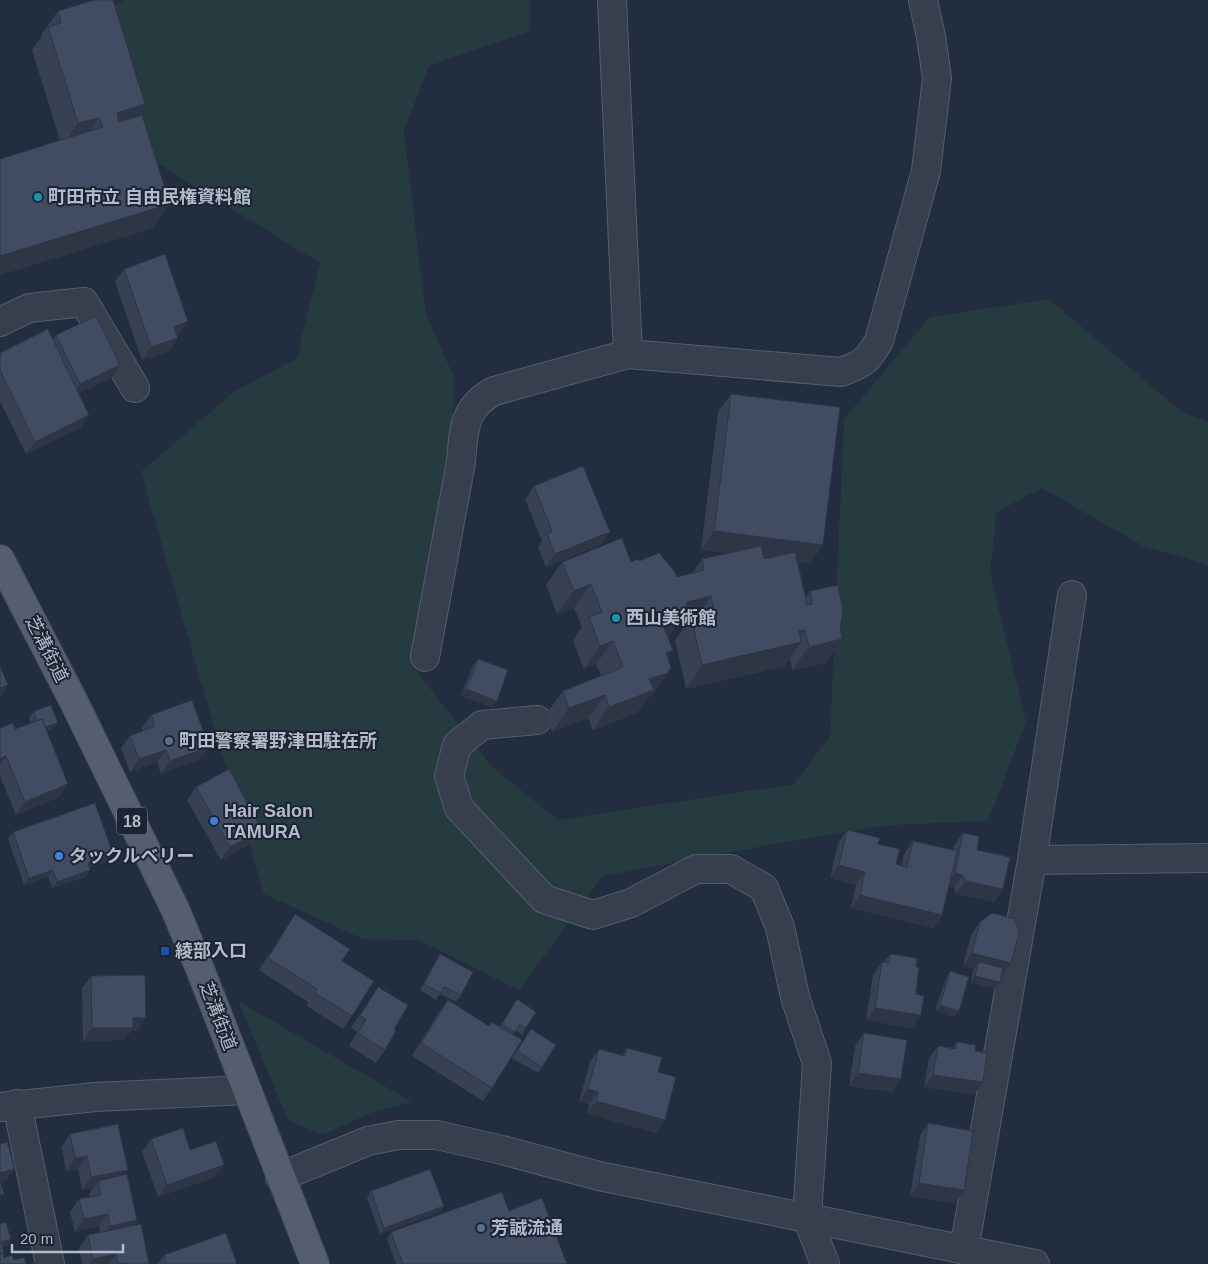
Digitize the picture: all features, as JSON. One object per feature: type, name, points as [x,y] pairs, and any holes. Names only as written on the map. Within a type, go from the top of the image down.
[{"type":"main road","name":"芝溝街道","points":[[0,559],[74,702],[175,909],[315,1264]]},
{"type":"street","points":[[612,0],[628,354]]},
{"type":"street","points":[[425,657],[469,413],[479,400],[494,391],[628,354],[841,372],[857,366],[868,359],[879,341],[926,171],[937,78],[923,0]]},
{"type":"street","points":[[0,322],[29,308],[84,302],[135,388]]},
{"type":"street","points":[[964,1250],[1032,860],[1072,595]]},
{"type":"street","points":[[537,720],[482,725],[457,745],[449,776],[459,808],[544,899],[593,916],[631,903],[696,869],[732,869],[764,888],[780,927],[795,997],[816,1063],[807,1217],[825,1264]]},
{"type":"street","points":[[1032,860],[1208,858]]},
{"type":"street","points":[[50,1264],[9,1106],[95,1097],[247,1090]]},
{"type":"street","points":[[280,1177],[368,1141],[398,1136],[437,1135],[600,1176],[1035,1264]]},
{"type":"green space","points":[[125,0],[530,0],[530,31],[429,66],[404,131],[426,315],[454,377],[451,486],[410,663],[491,766],[558,820],[794,784],[830,736],[844,419],[930,317],[1049,299],[1183,413],[1208,421],[1208,565],[1143,546],[1042,488],[997,512],[990,572],[1026,722],[988,821],[891,825],[769,845],[603,876],[519,990],[419,940],[363,939],[264,894],[141,472],[235,391],[297,358],[320,263],[149,158],[114,5]]},
{"type":"green space","points":[[238,1001],[412,1102],[373,1112],[323,1135],[288,1120]]},
{"type":"building","points":[[94,0],[113,0],[145,104],[117,113],[119,122],[142,115],[170,204],[0,256],[0,159],[103,127],[99,118],[78,123],[48,27],[61,23],[58,11]]},
{"type":"building","points":[[165,254],[188,321],[174,327],[178,338],[151,347],[124,269]]},
{"type":"building","points":[[96,316],[120,365],[80,384],[56,335]]},
{"type":"building","points":[[48,329],[89,415],[35,442],[0,370],[0,353]]},
{"type":"building","points":[[731,394],[840,407],[823,545],[714,531]]},
{"type":"building","points":[[583,466],[610,532],[555,554],[547,534],[552,531],[534,486]]},
{"type":"building","points":[[622,538],[631,562],[659,553],[677,577],[704,570],[702,559],[761,546],[764,559],[795,552],[807,605],[812,604],[810,591],[838,585],[843,610],[840,628],[842,639],[809,647],[805,630],[799,631],[801,642],[702,665],[691,617],[714,611],[711,596],[687,602],[684,614],[662,623],[673,650],[666,653],[671,667],[668,673],[649,679],[654,690],[609,707],[605,695],[569,708],[563,691],[623,667],[613,641],[600,646],[589,617],[602,612],[591,584],[574,591],[562,562]]},
{"type":"building","points":[[478,659],[508,670],[497,701],[466,689]]},
{"type":"building","points":[[0,666],[8,685],[0,688]]},
{"type":"building","points":[[192,700],[209,747],[170,761],[166,750],[139,759],[130,736],[155,726],[151,715]]},
{"type":"building","points":[[51,705],[58,723],[45,727],[42,719],[37,721],[34,711]]},
{"type":"building","points":[[42,719],[68,784],[25,802],[6,756],[0,759],[0,728],[13,723],[15,729]]},
{"type":"building","points":[[229,769],[262,830],[230,847],[196,787]]},
{"type":"building","points":[[95,803],[113,854],[88,863],[90,870],[57,882],[53,870],[29,878],[13,832]]},
{"type":"building","points":[[847,830],[880,838],[878,844],[900,849],[896,864],[907,867],[913,841],[957,851],[942,915],[860,895],[865,872],[839,865]]},
{"type":"building","points":[[963,833],[979,836],[977,850],[1010,857],[1003,889],[965,881],[963,875],[955,873]]},
{"type":"building","points":[[992,913],[1015,919],[1019,933],[1011,963],[972,953],[980,922]]},
{"type":"building","points":[[295,914],[350,949],[342,961],[374,981],[352,1016],[315,993],[317,989],[268,958]]},
{"type":"building","points":[[440,954],[473,972],[461,995],[444,987],[441,993],[424,984]]},
{"type":"building","points":[[890,954],[917,958],[916,967],[919,967],[916,994],[924,996],[921,1015],[875,1008],[882,962],[889,963]]},
{"type":"building","points":[[979,962],[1003,968],[1000,982],[975,976]]},
{"type":"building","points":[[950,971],[969,977],[959,1011],[940,1005]]},
{"type":"building","points":[[145,975],[146,1018],[133,1018],[133,1028],[92,1028],[91,976]]},
{"type":"building","points":[[378,987],[408,1005],[385,1050],[358,1033],[366,1019],[360,1016]]},
{"type":"building","points":[[517,999],[536,1012],[526,1028],[520,1024],[515,1032],[502,1024]]},
{"type":"building","points":[[448,1000],[489,1026],[492,1022],[522,1040],[492,1088],[421,1043]]},
{"type":"building","points":[[531,1029],[556,1045],[542,1067],[517,1051]]},
{"type":"building","points":[[864,1033],[907,1040],[901,1079],[858,1073]]},
{"type":"building","points":[[957,1042],[976,1045],[975,1051],[987,1053],[983,1082],[933,1075],[938,1046],[956,1049]]},
{"type":"building","points":[[627,1048],[662,1057],[658,1072],[676,1077],[665,1120],[596,1101],[598,1092],[588,1089],[599,1049],[625,1056]]},
{"type":"building","points":[[928,1123],[973,1131],[964,1190],[919,1183]]},
{"type":"building","points":[[118,1124],[128,1170],[91,1177],[87,1156],[75,1158],[70,1134]]},
{"type":"building","points":[[183,1128],[190,1150],[216,1141],[224,1165],[167,1185],[151,1139]]},
{"type":"building","points":[[7,1142],[15,1169],[0,1173],[0,1144]]},
{"type":"building","points":[[430,1169],[444,1206],[384,1228],[371,1191]]},
{"type":"building","points":[[127,1174],[137,1220],[110,1226],[108,1214],[84,1219],[79,1199],[101,1195],[98,1181]]},
{"type":"building","points":[[0,1181],[4,1194],[0,1195]]},
{"type":"building","name":"芳誠流通","points":[[502,1192],[509,1211],[542,1198],[567,1264],[403,1264],[391,1232]]},
{"type":"building","points":[[6,1222],[11,1239],[1,1242],[4,1255],[3,1252],[0,1254],[0,1224]]},
{"type":"building","points":[[141,1224],[149,1264],[118,1264],[116,1254],[93,1259],[88,1235]]},
{"type":"building","points":[[226,1233],[237,1264],[167,1264],[164,1255]]},
{"type":"building","points":[[3,1252],[4,1258],[12,1255],[14,1260],[24,1257],[26,1264],[0,1264],[0,1254]]},
{"type":"place","name":"町田市立 自由民権資料館","points":[[38,197]]},
{"type":"place","name":"西山美術館","points":[[616,618]]},
{"type":"place","name":"町田警察署野津田駐在所","points":[[169,741]]},
{"type":"place","name":"Hair Salon TAMURA","points":[[214,821]]},
{"type":"place","name":"タックルベリー","points":[[59,856]]},
{"type":"place","name":"綾部入口","points":[[165,951]]},
{"type":"place","name":"芳誠流通","points":[[481,1228]]}]
